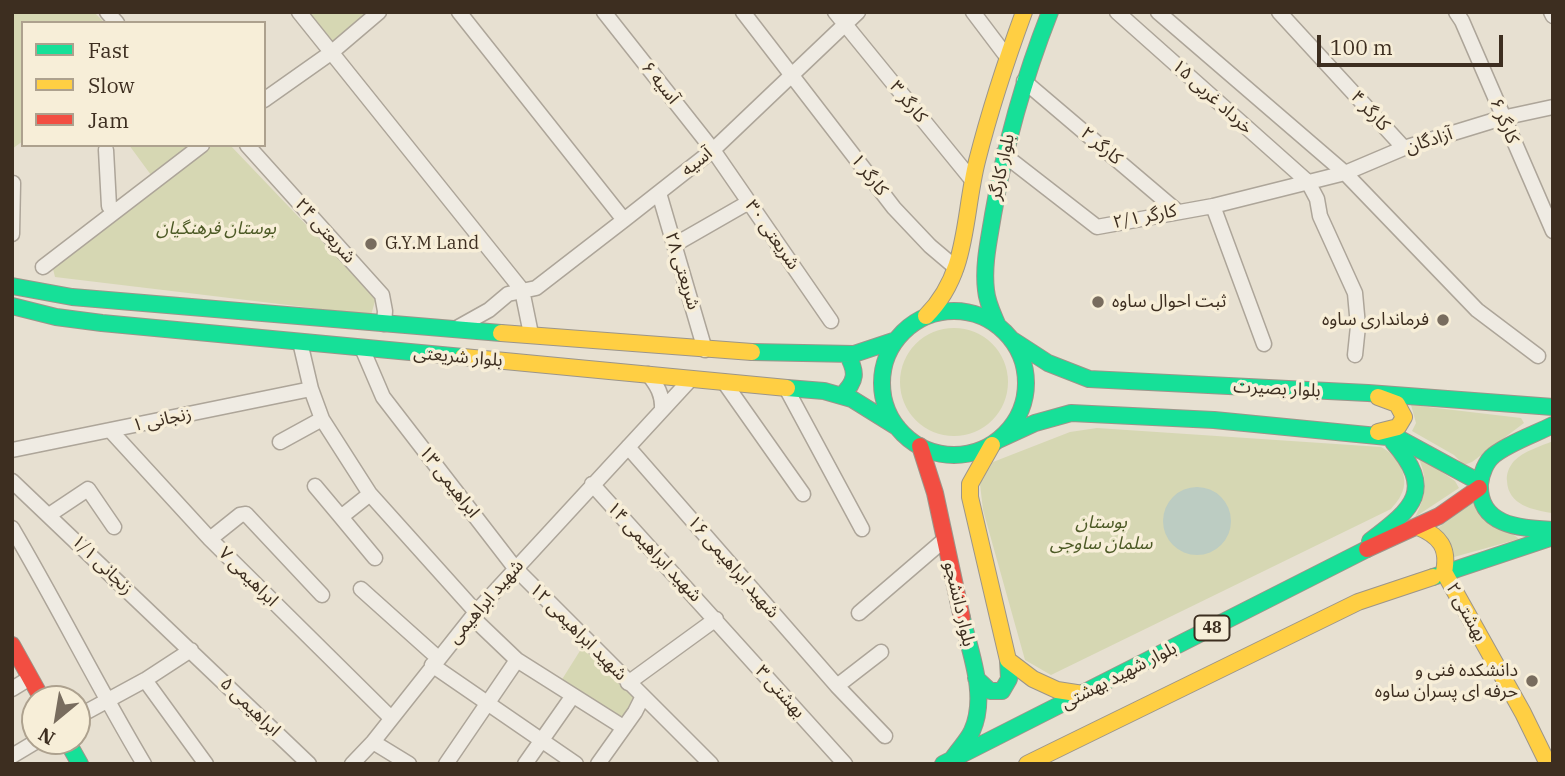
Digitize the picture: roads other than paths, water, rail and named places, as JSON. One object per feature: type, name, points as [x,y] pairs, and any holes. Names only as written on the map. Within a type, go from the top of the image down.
[{"type":"main road","name":"بلوار کارگر","points":[[926,316],[948,293],[955,271],[972,180],[1007,57],[1024,12]]},
{"type":"main road","name":"بلوار کارگر","points":[[998,326],[988,304],[985,282],[988,242],[1003,155],[1024,81],[1050,12]]},
{"type":"main road","points":[[955,271],[962,282],[978,285],[985,282]]},
{"type":"main road","name":"بلوار شریعتی","points":[[12,286],[72,297],[705,350],[848,354],[868,351],[896,340]]},
{"type":"main road","name":"بلوار شریعتی","points":[[12,306],[56,317],[824,391],[852,399],[897,426]]},
{"type":"main road","points":[[947,311],[969,312],[998,326],[1012,339],[1026,374],[1025,399],[1015,422],[995,442],[978,451],[956,454],[934,452],[920,446],[897,426],[887,408],[883,388],[884,368],[896,340],[910,326],[926,316],[947,311]]},
{"type":"main road","name":"بلوار بصیرت","points":[[1012,339],[1038,359],[1089,379],[1368,393],[1553,407]]},
{"type":"main road","points":[[841,396],[856,378],[848,354]]},
{"type":"main road","points":[[1367,434],[1398,427],[1404,417],[1401,409],[1391,401],[1368,393]]},
{"type":"main road","name":"بلوار بصیرت","points":[[995,442],[1035,423],[1070,413],[1214,420],[1398,438],[1479,485]]},
{"type":"main road","name":"48","points":[[1479,485],[1486,462],[1493,455],[1553,425]]},
{"type":"main road","points":[[1348,557],[1394,524],[1410,506],[1416,493],[1416,473],[1410,459],[1387,436]]},
{"type":"main road","name":"بلوار دانشجو","points":[[995,442],[970,484],[973,517],[1008,660]]},
{"type":"main road","name":"بلوار دانشجو","points":[[920,446],[930,471],[976,678],[979,705],[972,731],[948,761]]},
{"type":"main road","points":[[1479,485],[1482,502],[1496,518],[1514,527],[1553,530]]},
{"type":"main road","name":"بلوار شهید بهشتی","points":[[948,761],[1348,557],[1418,527],[1439,516],[1479,485]]},
{"type":"main road","points":[[941,520],[945,511],[958,505],[966,508],[973,517]]},
{"type":"main road","points":[[1418,527],[1443,543],[1448,553],[1444,572]]},
{"type":"main road","name":"48","points":[[1027,764],[1358,603],[1553,537]]},
{"type":"main road","name":"بهشتی ۲","points":[[1444,572],[1523,713],[1548,764]]},
{"type":"main road","points":[[12,645],[34,685]]},
{"type":"main road","points":[[976,678],[983,689],[993,694],[1001,692],[1011,679],[1008,660]]},
{"type":"main road","points":[[1008,660],[1033,679],[1057,690],[1083,694]]},
{"type":"street","points":[[299,12],[522,290],[531,334]]},
{"type":"street","points":[[266,99],[332,52],[379,12]]},
{"type":"street","points":[[459,12],[624,220]]},
{"type":"street","name":"کارگر ۱","points":[[743,12],[894,208],[955,271]]},
{"type":"street","name":"آسیه","points":[[454,330],[489,310],[508,294],[536,288],[659,193],[713,150],[791,73],[840,18],[858,12]]},
{"type":"street","points":[[972,12],[1007,57]]},
{"type":"street","name":"۱۵ خرداد غربی","points":[[1116,12],[1308,182]]},
{"type":"street","name":"۱۵ خرداد غربی","points":[[1158,12],[1345,173],[1477,310],[1538,356]]},
{"type":"street","name":"کارگر ۴","points":[[1279,12],[1404,148]]},
{"type":"street","name":"کارگر ۶","points":[[1456,12],[1462,20],[1553,231]]},
{"type":"street","name":"آسیه ۶","points":[[605,14],[713,150]]},
{"type":"street","name":"کارگر ۳","points":[[840,18],[972,180]]},
{"type":"street","name":"کارگر ۲","points":[[1024,81],[1177,211]]},
{"type":"street","name":"آزادگان","points":[[1308,182],[1345,173],[1404,148],[1502,118],[1553,107]]},
{"type":"street","points":[[43,267],[199,147]]},
{"type":"street","name":"شریعتی ۲۴","points":[[249,147],[382,295],[384,324]]},
{"type":"street","points":[[106,150],[109,206],[114,211]]},
{"type":"street","name":"شریعتی ۳۰","points":[[713,150],[831,321]]},
{"type":"street","name":"کارگر ۲/۱","points":[[1003,155],[1097,227],[1213,205],[1308,182]]},
{"type":"street","points":[[1308,182],[1317,200],[1320,216],[1355,293],[1358,326],[1355,355]]},
{"type":"street","points":[[12,234],[13,183]]},
{"type":"street","name":"شریعتی ۲۸","points":[[659,193],[705,350]]},
{"type":"street","points":[[674,245],[749,202]]},
{"type":"street","points":[[1213,205],[1264,344]]},
{"type":"street","points":[[300,342],[322,419],[370,494],[517,660],[623,727]]},
{"type":"street","name":"ابراهیمی ۱۳","points":[[362,348],[383,397],[515,568]]},
{"type":"street","points":[[648,374],[660,390],[662,410]]},
{"type":"street","name":"شهید ابراهیمی","points":[[352,764],[373,742],[474,614],[690,380]]},
{"type":"street","points":[[724,382],[803,495]]},
{"type":"street","name":"زنجانی ۱","points":[[12,450],[311,388]]},
{"type":"street","points":[[786,388],[862,529]]},
{"type":"street","points":[[279,443],[322,419]]},
{"type":"street","name":"ابراهیمی ۷","points":[[110,430],[211,539],[391,718]]},
{"type":"street","name":"شهید ابراهیمی ۱۶","points":[[628,447],[837,686],[885,736]]},
{"type":"street","name":"زنجانی ۱/۱","points":[[12,481],[191,650]]},
{"type":"street","name":"شهید ابراهیمی ۱۴","points":[[592,484],[716,620]]},
{"type":"street","points":[[315,486],[375,558]]},
{"type":"street","points":[[49,515],[88,489],[114,527]]},
{"type":"street","points":[[341,517],[370,494]]},
{"type":"street","points":[[211,539],[240,515],[246,514],[323,596]]},
{"type":"street","points":[[12,528],[55,602],[106,700],[145,764]]},
{"type":"street","points":[[859,612],[944,540]]},
{"type":"street","name":"شهید ابراهیمی ۱۲","points":[[515,568],[710,764]]},
{"type":"street","points":[[361,589],[435,662],[486,704],[576,764]]},
{"type":"street","points":[[628,682],[716,620]]},
{"type":"street","name":"بهشتی ۳","points":[[716,620],[845,764]]},
{"type":"street","points":[[91,709],[145,680],[191,650]]},
{"type":"street","name":"ابراهیمی ۵","points":[[191,650],[309,764]]},
{"type":"street","points":[[837,686],[881,652]]},
{"type":"street","points":[[446,764],[517,660]]},
{"type":"street","points":[[12,689],[30,678]]},
{"type":"street","points":[[145,680],[206,764]]},
{"type":"street","points":[[525,764],[572,696]]},
{"type":"street","points":[[598,764],[635,712],[643,696]]},
{"type":"street","points":[[373,742],[409,764]]},
{"type":"place","name":"G.Y.M Land","points":[[371,244]]},
{"type":"place","name":"ثبت احوال ساوه","points":[[1098,302]]},
{"type":"place","name":"فرمانداری ساوه","points":[[1443,320]]},
{"type":"place","name":"دانشکده فنی و حرفه ای پسران ساوه","points":[[1532,681]]},
{"type":"park label","name":"بوستان فرهنگیان","points":[[216,229]]},
{"type":"park label","name":"بوستان سلمان ساوجی","points":[[1101,533]]}]
